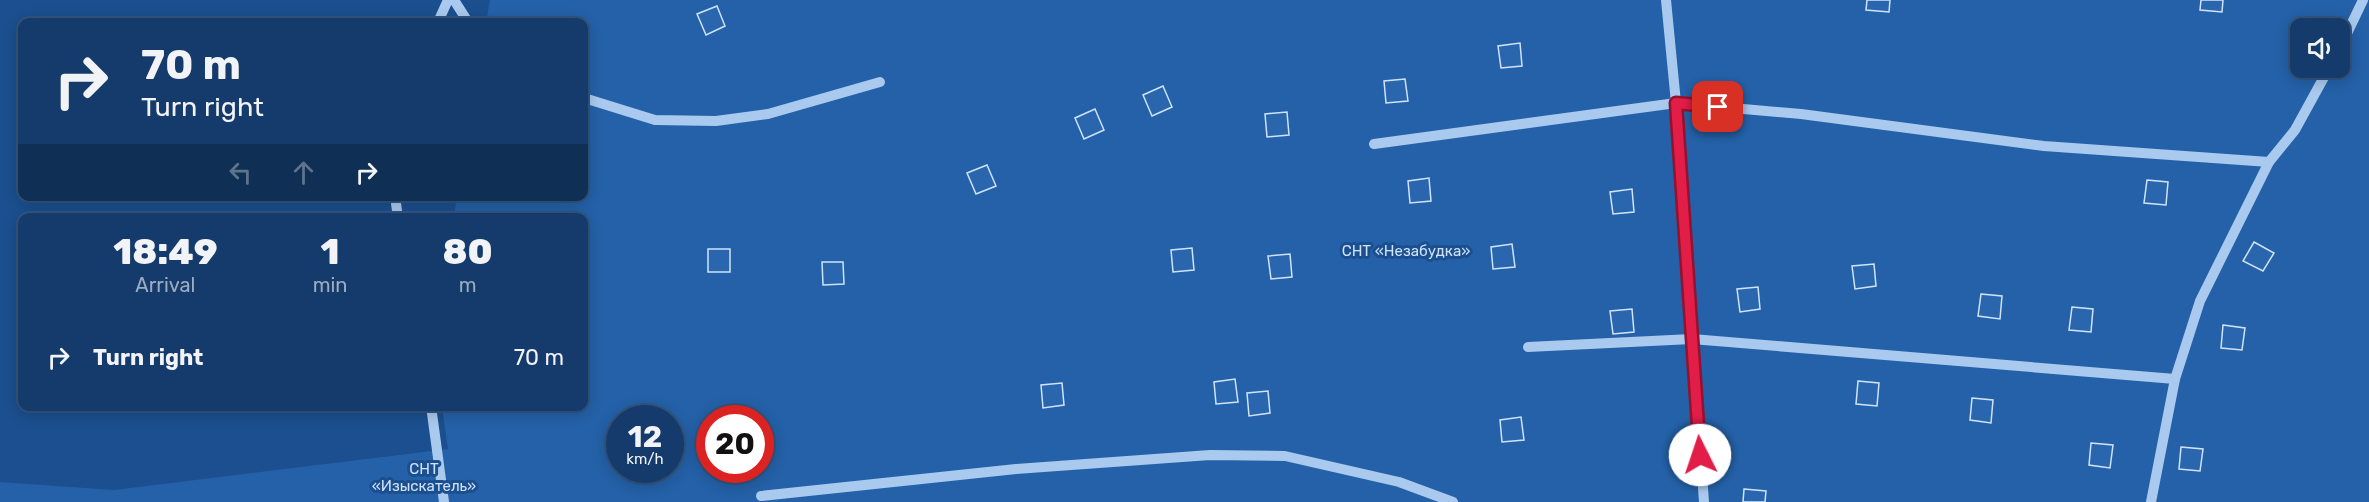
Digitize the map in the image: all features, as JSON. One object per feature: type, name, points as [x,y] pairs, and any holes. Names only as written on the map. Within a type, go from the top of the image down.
[{"type":"lane","points":[[440,18],[448,0]]},
{"type":"lane","points":[[454,0],[465,18]]},
{"type":"lane","points":[[1666,0],[1676,103],[1704,502]]},
{"type":"lane","points":[[2350,27],[2363,0]]},
{"type":"lane","points":[[2151,502],[2175,379],[2199,301],[2268,162],[2295,129],[2323,78]]},
{"type":"lane","points":[[588,99],[655,120],[716,122],[768,114],[880,82]]},
{"type":"lane","points":[[1374,144],[1676,103],[1801,114],[2044,146],[2268,162]]},
{"type":"lane","points":[[1528,347],[1692,339],[2175,379]]},
{"type":"lane","points":[[432,411],[444,502]]},
{"type":"lane","points":[[761,496],[1016,469],[1221,455],[1285,456],[1399,482],[1453,502]]},
{"type":"green space","name":"СНТ «Незабудка»","points":[[490,0],[2369,0],[2369,502],[0,502],[0,482],[114,490],[448,449],[443,411],[588,411],[588,213],[455,213],[456,201],[588,201],[588,18],[487,18]]},
{"type":"building","points":[[1867,0],[1890,0],[1889,12],[1866,10]]},
{"type":"building","points":[[2201,0],[2223,0],[2222,12],[2200,10]]},
{"type":"building","points":[[717,6],[725,26],[706,35],[697,14]]},
{"type":"building","points":[[1520,43],[1522,66],[1501,68],[1498,46]]},
{"type":"building","points":[[1405,79],[1408,101],[1386,103],[1384,81]]},
{"type":"building","points":[[1163,86],[1172,107],[1152,116],[1143,95]]},
{"type":"building","points":[[1095,109],[1104,130],[1084,139],[1075,118]]},
{"type":"building","points":[[1287,112],[1289,135],[1267,137],[1265,114]]},
{"type":"building","points":[[987,165],[996,186],[976,194],[967,173]]},
{"type":"building","points":[[1429,178],[1431,201],[1410,203],[1408,181]]},
{"type":"building","points":[[2147,180],[2168,182],[2166,205],[2144,203]]},
{"type":"building","points":[[1632,189],[1634,212],[1613,214],[1610,192]]},
{"type":"building","points":[[2254,242],[2274,253],[2263,271],[2243,261]]},
{"type":"building","points":[[1512,244],[1515,267],[1493,269],[1491,247]]},
{"type":"building","points":[[1192,248],[1194,270],[1173,272],[1171,250]]},
{"type":"building","points":[[708,249],[730,249],[730,272],[708,272]]},
{"type":"building","points":[[1290,254],[1292,277],[1271,279],[1268,256]]},
{"type":"building","points":[[822,262],[843,262],[844,284],[823,285]]},
{"type":"building","points":[[1874,264],[1876,286],[1855,289],[1852,266]]},
{"type":"building","points":[[1758,287],[1760,309],[1740,312],[1737,289]]},
{"type":"building","points":[[1981,294],[2002,296],[2000,319],[1978,316]]},
{"type":"building","points":[[2072,307],[2093,309],[2091,332],[2069,330]]},
{"type":"building","points":[[1632,309],[1634,332],[1613,334],[1610,311]]},
{"type":"building","points":[[2223,325],[2245,328],[2242,350],[2221,348]]},
{"type":"building","points":[[1235,379],[1238,402],[1216,404],[1214,382]]},
{"type":"building","points":[[1858,381],[1879,383],[1877,406],[1856,404]]},
{"type":"building","points":[[1062,383],[1064,405],[1043,408],[1041,385]]},
{"type":"building","points":[[1268,391],[1270,413],[1249,416],[1247,393]]},
{"type":"building","points":[[1972,398],[1993,400],[1991,423],[1970,420]]},
{"type":"building","points":[[1521,417],[1524,440],[1502,442],[1500,420]]},
{"type":"building","points":[[2091,443],[2113,445],[2110,468],[2089,465]]},
{"type":"building","points":[[2181,447],[2203,449],[2200,471],[2179,469]]},
{"type":"building","points":[[1744,489],[1766,491],[1765,502],[1743,502]]},
{"type":"route","points":[[1700,455],[1676,103],[1718,107]]},
{"type":"park label","name":"СНТ «Изыскатель»","points":[[424,478]]}]
